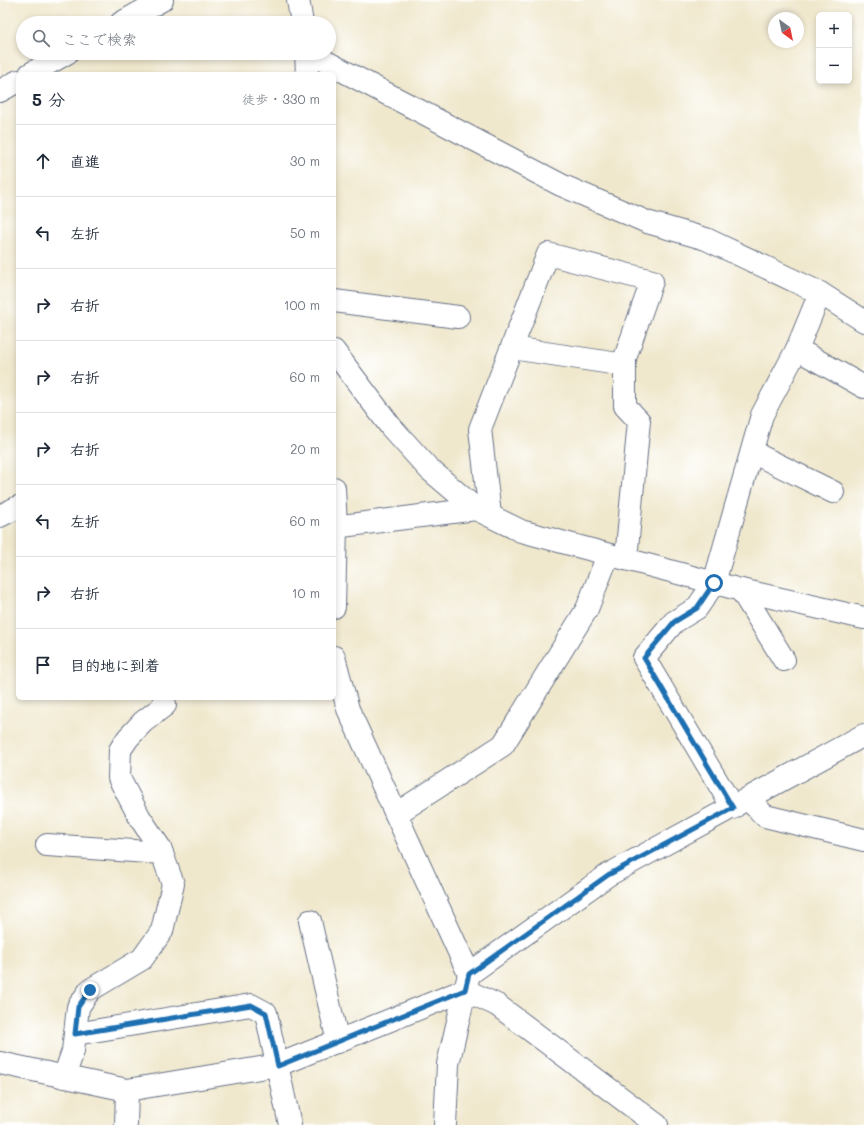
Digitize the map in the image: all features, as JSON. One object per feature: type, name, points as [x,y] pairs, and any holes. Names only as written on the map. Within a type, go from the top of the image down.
[{"type":"street","points":[[133,16],[162,0]]},
{"type":"street","points":[[298,0],[301,16]]},
{"type":"street","points":[[34,72],[55,60]]},
{"type":"street","points":[[306,60],[307,72]]},
{"type":"street","points":[[323,60],[561,185],[647,222],[706,238],[820,292],[864,321]]},
{"type":"street","points":[[0,91],[16,82]]},
{"type":"street","points":[[396,814],[503,744],[587,609],[617,557],[639,421],[625,406],[625,358],[652,281],[548,254],[480,429],[483,512]]},
{"type":"street","points":[[820,292],[797,349],[762,415],[714,583],[697,608],[674,622],[644,658],[741,804],[765,816],[864,840]]},
{"type":"street","points":[[336,301],[458,317]]},
{"type":"street","points":[[512,348],[625,365]]},
{"type":"street","points":[[797,349],[864,387]]},
{"type":"street","points":[[336,354],[390,427],[429,469],[483,512],[521,531],[741,590],[864,618]]},
{"type":"street","points":[[752,452],[832,492]]},
{"type":"street","points":[[0,516],[16,508]]},
{"type":"street","points":[[336,526],[483,512]]},
{"type":"street","points":[[741,590],[784,660]]},
{"type":"street","points":[[336,665],[348,710],[396,814],[467,982],[657,1125]]},
{"type":"street","points":[[64,1077],[73,1051],[78,1007],[90,990],[142,958],[162,931],[173,884],[162,853],[140,818],[119,778],[120,750],[128,738],[143,722],[165,705],[164,700]]},
{"type":"street","points":[[0,1063],[127,1090],[278,1066],[338,1042],[467,982],[608,875],[864,736]]},
{"type":"street","points":[[47,845],[162,853]]},
{"type":"street","points":[[310,921],[338,1042]]},
{"type":"street","points":[[444,1125],[448,1064],[467,982]]},
{"type":"street","points":[[75,1034],[251,1005],[266,1013],[290,1125]]},
{"type":"street","points":[[126,1125],[127,1090]]},
{"type":"route","points":[[90,990],[78,1007],[75,1034],[251,1005],[266,1013],[278,1066],[465,990],[469,974],[608,875],[733,808],[644,658],[674,622],[697,608],[714,583]]}]
